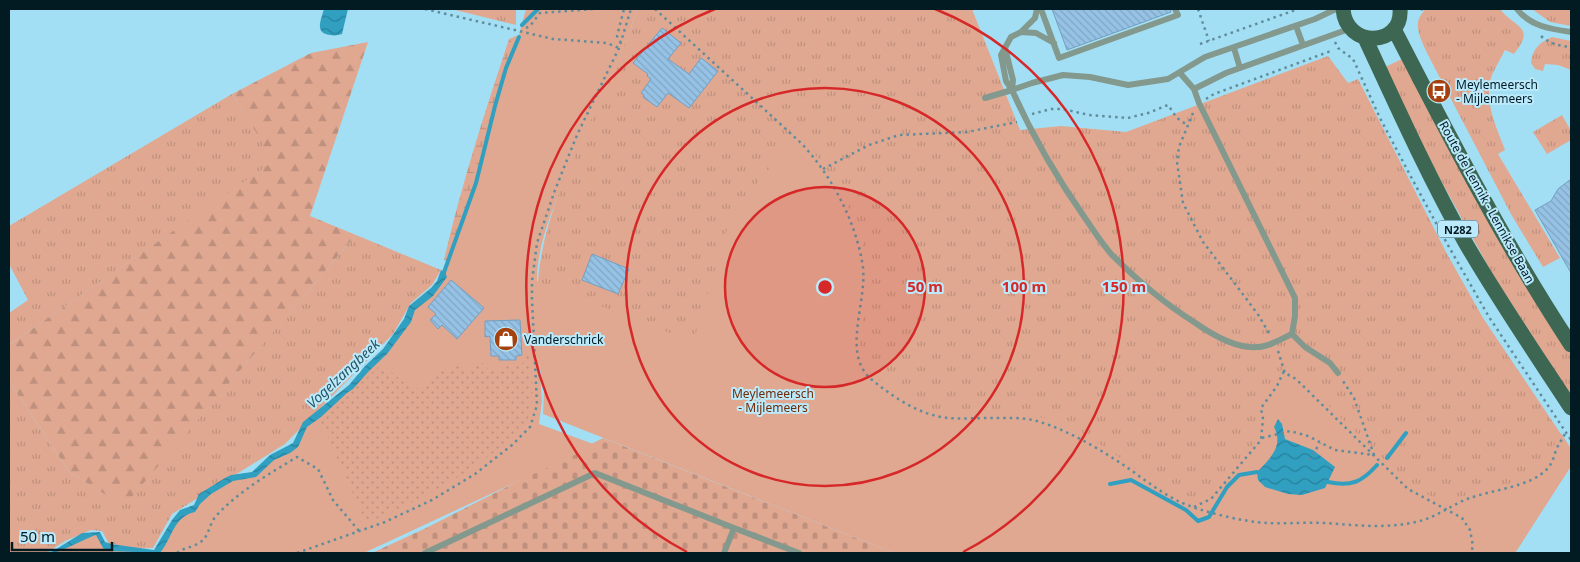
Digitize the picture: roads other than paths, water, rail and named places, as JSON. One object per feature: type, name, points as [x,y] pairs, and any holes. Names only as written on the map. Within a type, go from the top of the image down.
[{"type":"main road","points":[[1343,9],[1344,18],[1350,29],[1365,38],[1376,39],[1386,36],[1394,29],[1400,16],[1400,9]]},
{"type":"main road","name":"Route de Lennik - Lennikse Baan","points":[[1394,29],[1508,243],[1571,345]]},
{"type":"main road","name":"N282","points":[[1365,38],[1428,173],[1465,242],[1504,307],[1571,408]]},
{"type":"lane","points":[[1037,9],[1035,18],[1021,32],[1011,37],[1000,54],[1006,82],[1012,90],[1047,159],[1071,198],[1112,254],[1173,308],[1205,330],[1234,344],[1256,347],[1275,342],[1292,334]]},
{"type":"lane","points":[[1041,9],[1059,58],[1178,15],[1175,9]]},
{"type":"lane","points":[[984,98],[1063,75],[1090,77],[1128,85],[1168,79],[1205,57],[1316,19],[1336,9]]},
{"type":"lane","points":[[1517,9],[1536,25],[1571,32]]},
{"type":"lane","points":[[1296,26],[1303,45]]},
{"type":"lane","points":[[1194,88],[1240,68],[1350,29]]},
{"type":"lane","points":[[1021,32],[1036,34],[1054,43]]},
{"type":"lane","points":[[1234,48],[1240,68]]},
{"type":"lane","points":[[1180,73],[1194,88],[1198,103],[1295,298],[1292,334]]},
{"type":"lane","points":[[1292,334],[1304,347],[1330,363],[1338,374]]},
{"type":"lane","points":[[424,553],[595,473],[799,553]]},
{"type":"lane","points":[[724,553],[734,528]]},
{"type":"water","points":[[324,9],[348,9],[342,34],[332,35],[322,32],[320,22]]},
{"type":"water","points":[[441,270],[445,272],[447,277],[433,296],[415,310],[411,322],[387,354],[353,389],[307,427],[298,447],[274,460],[256,477],[233,481],[211,494],[200,504],[195,512],[182,518],[160,553],[109,551],[103,548],[96,535],[60,551],[50,553],[82,533],[100,532],[105,542],[111,544],[154,550],[180,510],[194,505],[199,494],[231,475],[252,472],[270,455],[293,443],[303,422],[349,385],[383,349],[404,319],[409,306],[431,288],[437,281]]},
{"type":"water","points":[[1278,419],[1282,424],[1285,439],[1313,450],[1335,467],[1325,488],[1302,495],[1288,494],[1265,487],[1258,480],[1257,472],[1271,457],[1276,446],[1277,434],[1274,427]]},
{"type":"waterway","points":[[522,25],[538,9]]},
{"type":"waterway","name":"Vogelzangbeek","points":[[443,275],[476,183],[506,68],[519,37]]},
{"type":"waterway","points":[[1387,458],[1406,433]]},
{"type":"waterway","points":[[1328,482],[1343,484],[1355,482],[1366,476],[1377,465]]},
{"type":"waterway","points":[[1110,484],[1131,480],[1186,510],[1198,521],[1209,517],[1227,487],[1239,475],[1257,472]]},
{"type":"place","name":"Meylemeersch - Mijlenmeers","points":[[1439,91]]},
{"type":"place","name":"Vanderschrick","points":[[506,339]]},
{"type":"park label","name":"Meylemeersch - Mijlemeers","points":[[773,400]]}]
